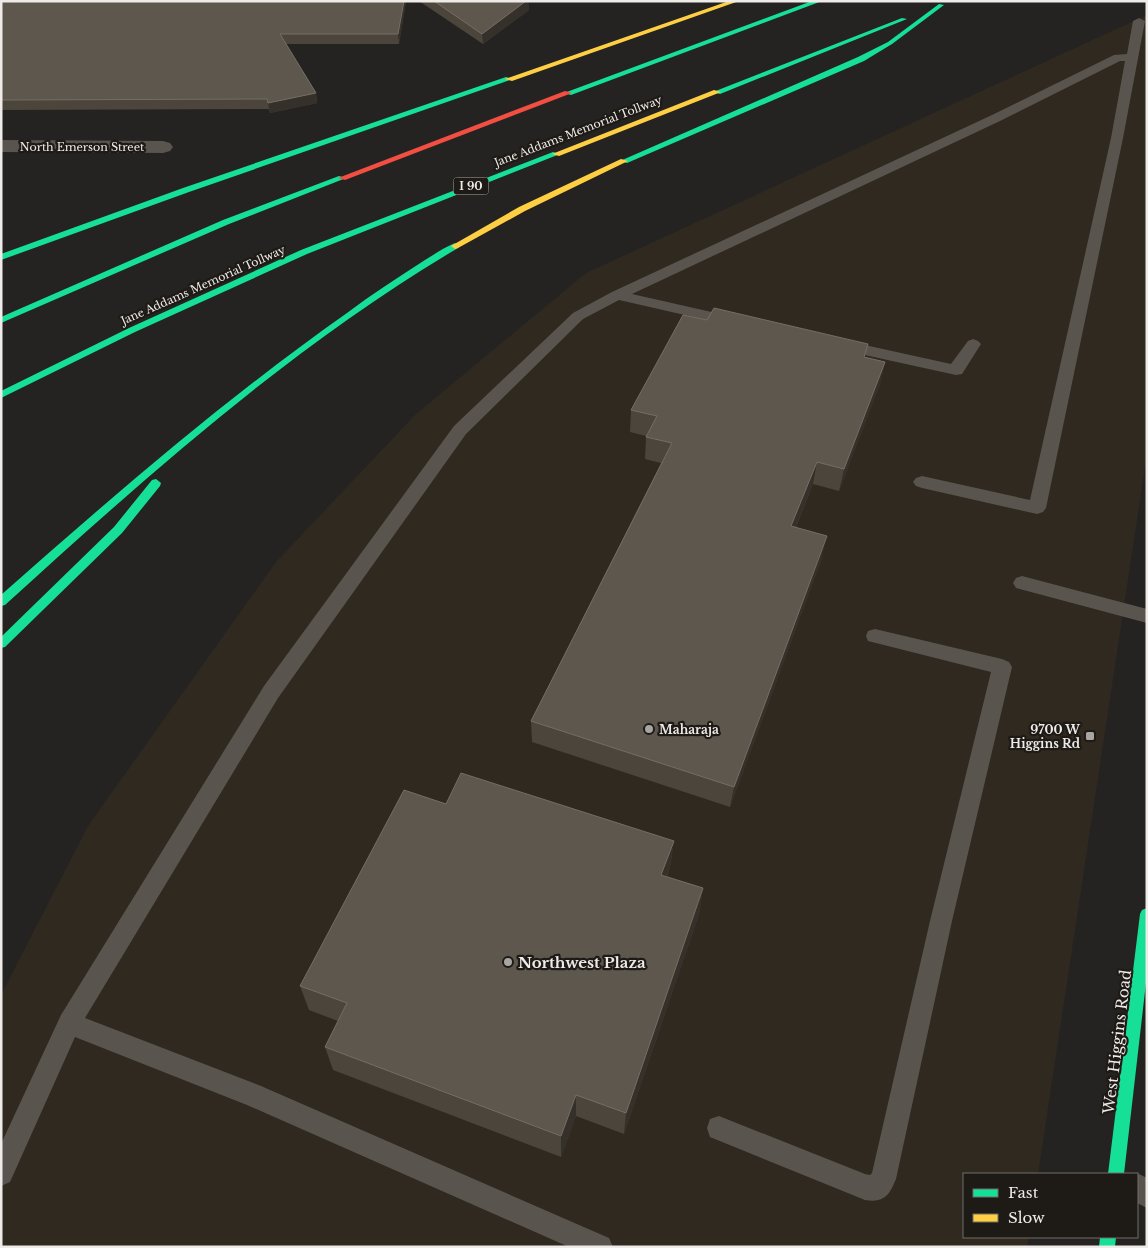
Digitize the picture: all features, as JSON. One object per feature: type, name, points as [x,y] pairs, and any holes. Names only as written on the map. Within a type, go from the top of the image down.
[{"type":"main road","points":[[1,257],[205,183],[736,1]]},
{"type":"main road","points":[[1,320],[226,222],[486,123],[819,1]]},
{"type":"main road","points":[[1,602],[70,539],[272,371],[359,307],[445,251],[523,208],[590,176],[872,54],[946,3]]},
{"type":"main road","name":"Jane Addams Memorial Tollway","points":[[1,395],[132,330],[304,252],[946,3]]},
{"type":"main road","points":[[1,644],[118,530],[198,432]]},
{"type":"main road","name":"West Higgins Road","points":[[1119,1172],[1147,914]]},
{"type":"street","name":"North Emerson Street","points":[[1,146],[163,147]]},
{"type":"lane","points":[[922,482],[1037,508],[1140,21]]},
{"type":"lane","points":[[1,1173],[69,1023],[271,692],[460,430],[578,316],[617,295],[996,118],[1118,58],[1133,57]]},
{"type":"lane","points":[[617,295],[746,324]]},
{"type":"lane","points":[[830,342],[956,370],[958,364],[973,344]]},
{"type":"lane","points":[[1022,583],[1147,616]]},
{"type":"lane","points":[[719,1128],[865,1187],[876,1189],[883,1179],[940,921],[1002,667],[875,636]]},
{"type":"lane","points":[[69,1023],[252,1095],[600,1247]]},
{"type":"lane","points":[[1138,1187],[1147,1196]]},
{"type":"shaded area","points":[[1147,15],[1147,454],[1038,1173],[963,1173],[963,1238],[1029,1238],[1027,1247],[1,1247],[1,995],[88,826],[276,562],[415,415],[586,273]]},
{"type":"building","points":[[1,1],[404,1],[398,34],[280,34],[316,93],[268,103],[267,99],[1,100]]},
{"type":"building","points":[[434,1],[526,1],[482,34]]},
{"type":"building","points":[[714,308],[868,344],[864,357],[885,362],[844,469],[817,462],[791,526],[827,536],[734,787],[531,721],[672,443],[646,437],[657,416],[631,410],[683,315],[707,320]]},
{"type":"building","name":"Northwest Plaza","points":[[461,773],[674,841],[661,875],[703,888],[626,1113],[576,1095],[561,1136],[325,1047],[347,1003],[300,986],[404,790],[446,804]]},
{"type":"traffic: fast","points":[[568,93],[819,1]]},
{"type":"traffic: fast","points":[[624,161],[861,59],[890,43],[941,5]]},
{"type":"traffic: fast","points":[[717,92],[904,19]]},
{"type":"traffic: fast","points":[[1,257],[186,190],[509,79]]},
{"type":"traffic: fast","points":[[1,395],[132,330],[304,252],[556,154]]},
{"type":"traffic: fast","points":[[1,320],[226,222],[342,178]]},
{"type":"traffic: fast","points":[[1,602],[126,491],[254,385],[371,300],[455,246]]},
{"type":"traffic: fast","points":[[1,644],[118,530],[156,483]]},
{"type":"traffic: fast","points":[[1116,1173],[1147,914]]},
{"type":"traffic: fast","points":[[1107,1247],[1108,1238]]},
{"type":"traffic: slow","points":[[509,79],[736,1]]},
{"type":"traffic: slow","points":[[556,154],[717,92]]},
{"type":"traffic: slow","points":[[455,246],[522,209],[624,161]]},
{"type":"traffic: jam","points":[[342,178],[568,93]]},
{"type":"place","name":"Maharaja","points":[[649,729]]},
{"type":"place","name":"9700 W Higgins Rd","points":[[1090,736]]},
{"type":"place","name":"Northwest Plaza","points":[[508,962]]}]
